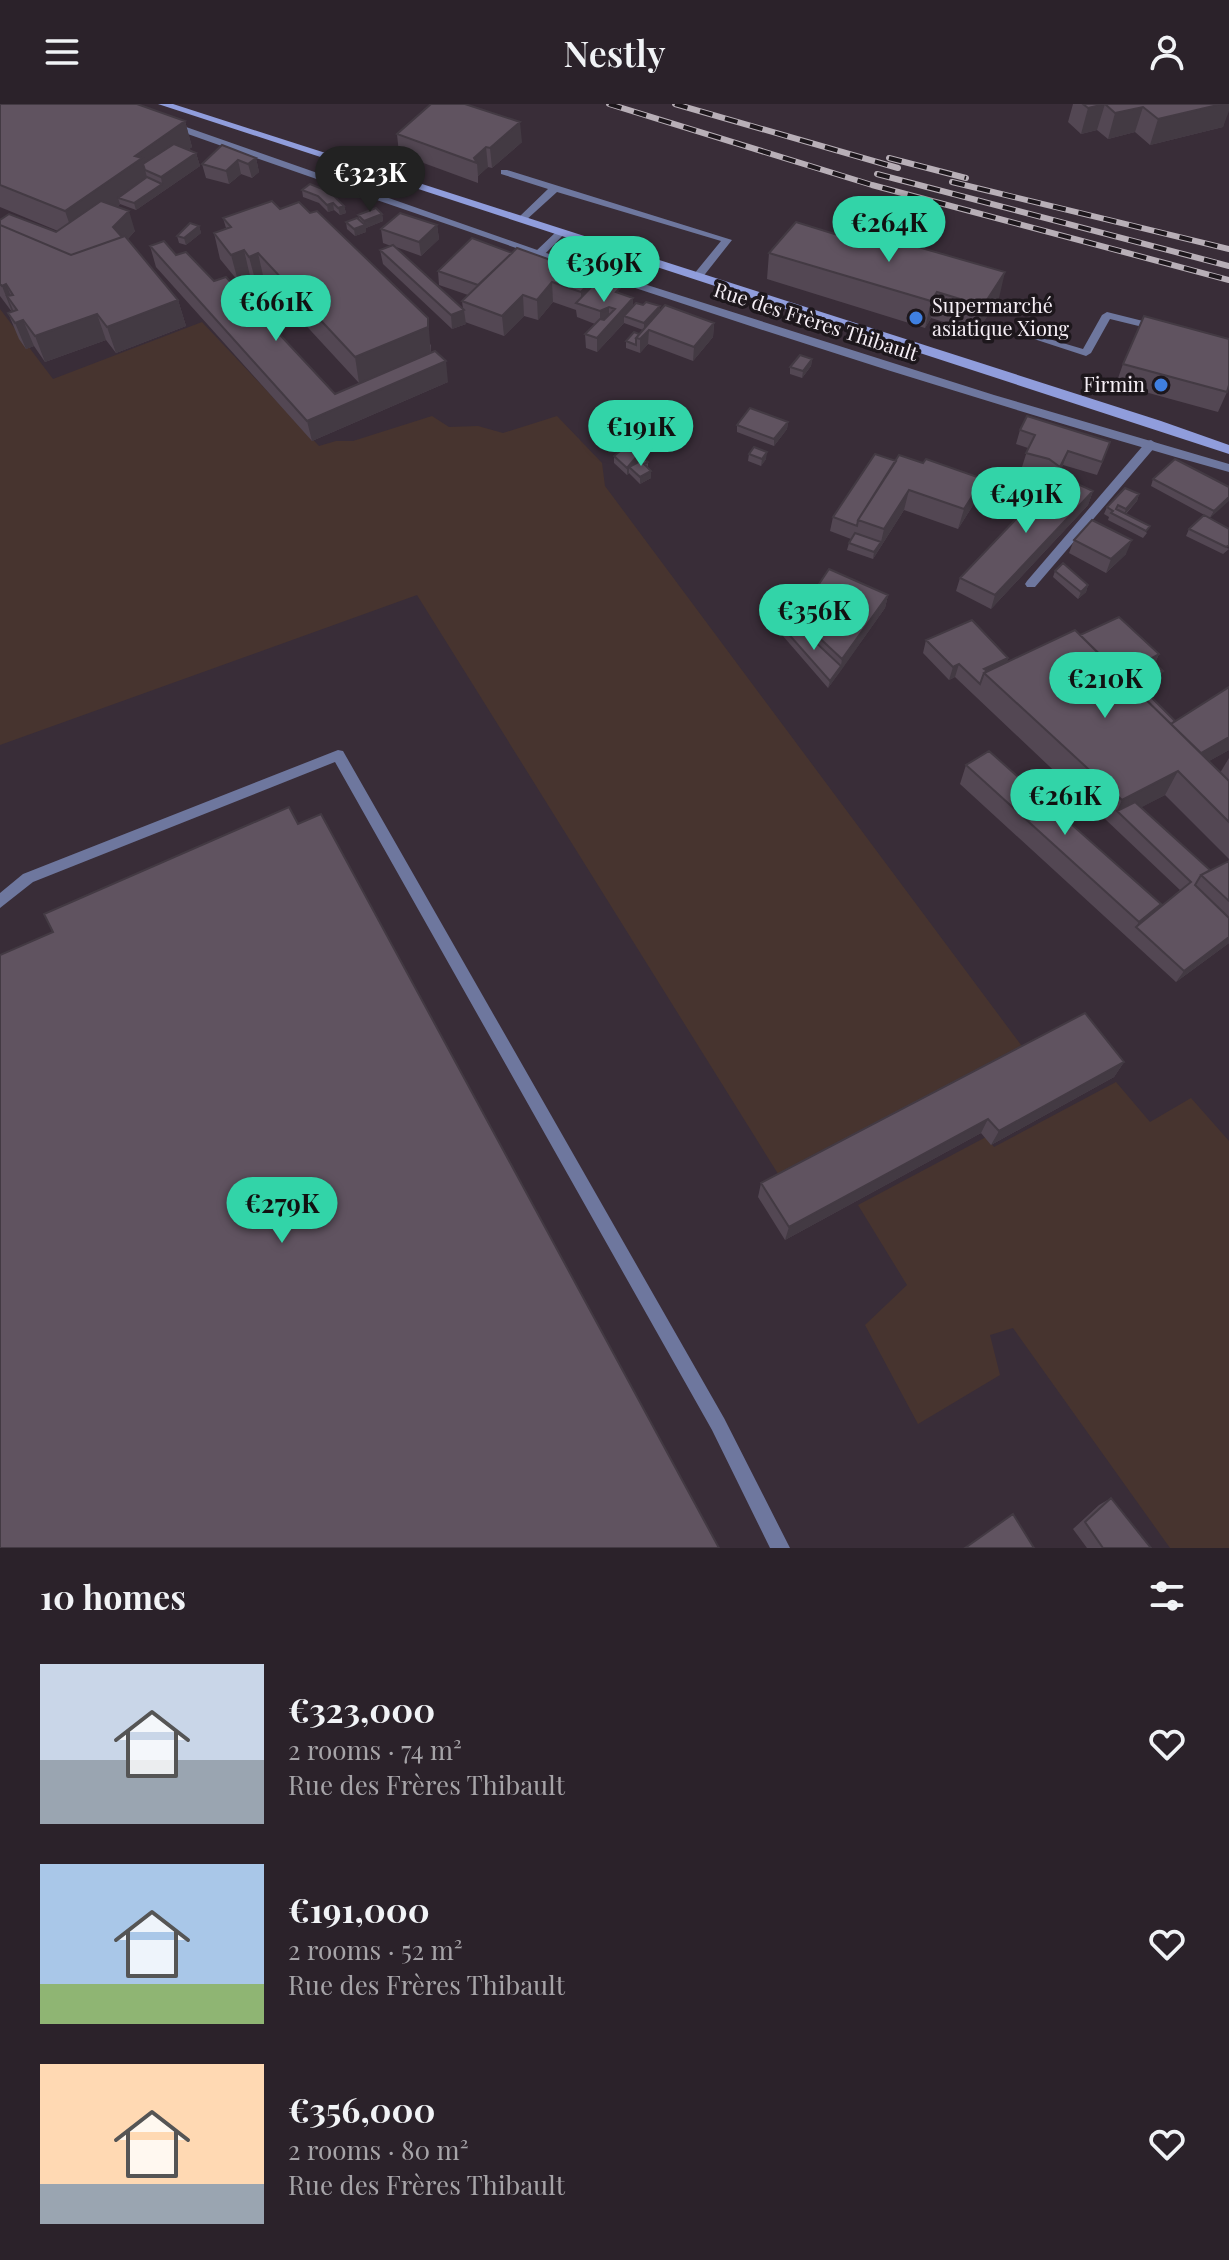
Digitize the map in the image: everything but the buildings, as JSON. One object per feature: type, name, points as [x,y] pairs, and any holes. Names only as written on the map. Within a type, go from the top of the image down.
[{"type":"street","name":"Rue des Frères Thibault","points":[[163,104],[1229,449]]},
{"type":"street","name":"Rue des Frères Thibault","points":[[191,104],[252,131]]},
{"type":"street","name":"Rue des Frères Thibault","points":[[155,119],[539,254],[990,398],[1229,468]]},
{"type":"street","points":[[304,170],[323,155]]},
{"type":"lane","points":[[504,172],[727,240],[698,276]]},
{"type":"lane","points":[[522,219],[555,188]]},
{"type":"lane","points":[[539,254],[561,232]]},
{"type":"lane","points":[[1039,339],[1086,353],[1107,315],[1168,330]]},
{"type":"lane","points":[[1031,584],[1151,444]]},
{"type":"lane","points":[[0,902],[28,878],[338,755],[718,1424],[780,1548]]},
{"type":"shaded area","points":[[0,309],[53,379],[202,322],[319,446],[336,441],[353,441],[432,416],[449,427],[478,426],[503,433],[557,416],[602,463],[605,486],[1024,1049],[780,1177],[417,595],[0,745]]},
{"type":"shaded area","points":[[1116,1082],[1150,1122],[1191,1098],[1229,1141],[1229,1548],[1170,1548],[1013,1328],[990,1335],[1000,1375],[918,1424],[865,1325],[907,1285],[858,1205],[986,1137],[994,1147]]},
{"type":"railway","points":[[609,104],[872,185],[1229,280]]},
{"type":"railway","points":[[675,104],[898,168]]},
{"type":"railway","points":[[889,158],[966,178]]},
{"type":"railway","points":[[877,174],[1229,266]]},
{"type":"railway","points":[[952,182],[1229,249]]},
{"type":"place","name":"Supermarché asiatique Xiong","points":[[916,318]]},
{"type":"place","name":"Firmin","points":[[1161,385]]}]
